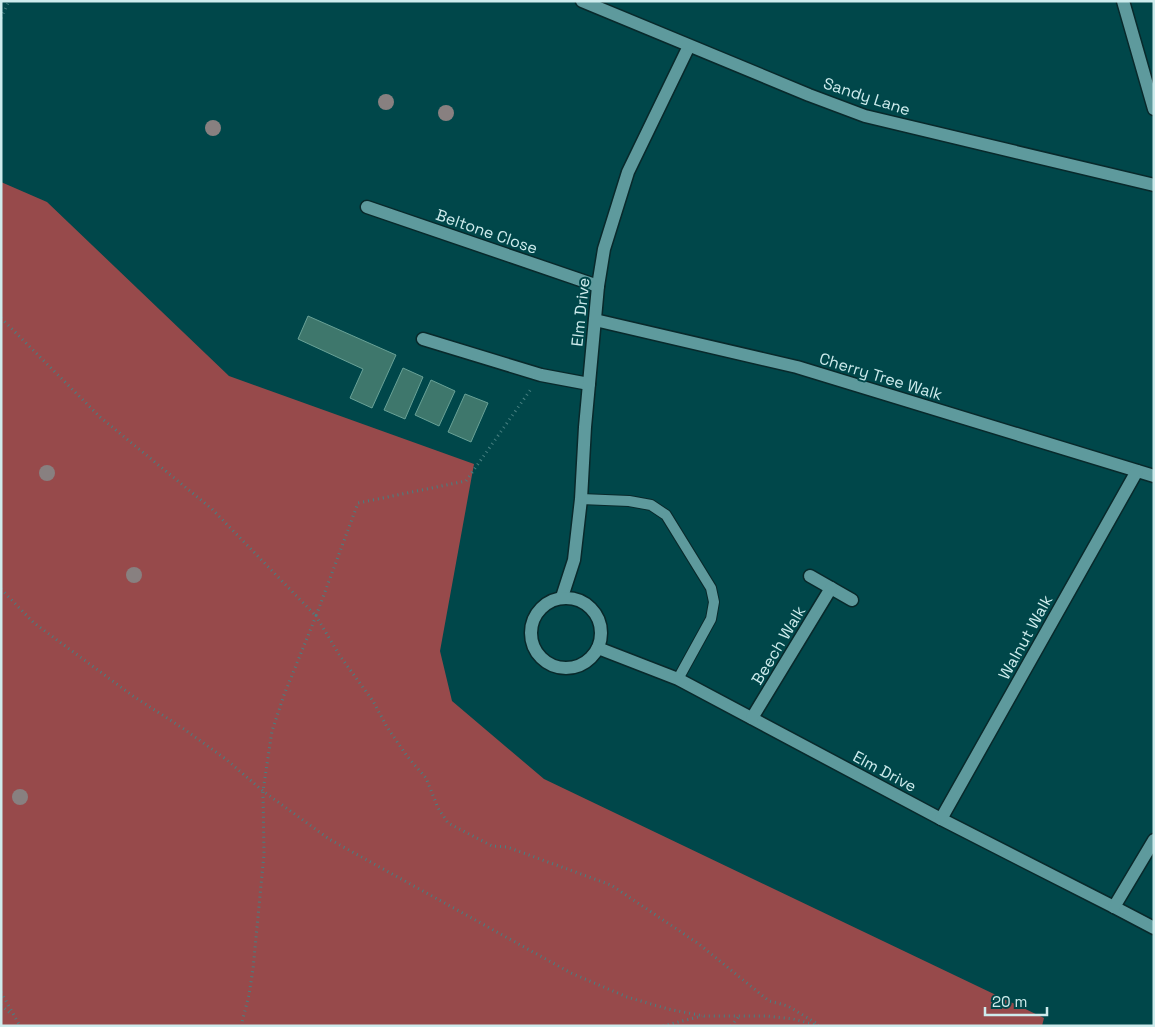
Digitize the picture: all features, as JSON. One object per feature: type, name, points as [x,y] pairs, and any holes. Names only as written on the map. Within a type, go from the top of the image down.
[{"type":"street","name":"Sandy Lane","points":[[582,1],[865,116],[1154,185]]},
{"type":"street","points":[[1123,1],[1154,109]]},
{"type":"street","name":"Elm Drive","points":[[562,596],[574,560],[581,499],[585,427],[598,286],[604,249],[628,172],[689,46]]},
{"type":"street","name":"Beltone Close","points":[[367,207],[598,286]]},
{"type":"street","name":"Cherry Tree Walk","points":[[595,320],[797,367],[1154,476]]},
{"type":"street","points":[[423,339],[540,375],[589,384]]},
{"type":"street","name":"Walnut Walk","points":[[941,819],[1138,471]]},
{"type":"street","points":[[810,576],[852,600]]},
{"type":"street","name":"Beech Walk","points":[[752,718],[831,588]]},
{"type":"street","points":[[562,596],[582,600],[596,613],[602,632],[598,648],[585,663],[562,669],[541,660],[531,644],[530,623],[540,606],[562,596]]},
{"type":"street","name":"Elm Drive","points":[[598,648],[678,679],[941,819],[1154,928]]},
{"type":"street","points":[[1114,906],[1154,840]]},
{"type":"lane","points":[[581,499],[629,501],[651,505],[666,516],[710,588],[714,602],[711,619],[678,679]]},
{"type":"path","points":[[1,18],[9,1]]},
{"type":"path","points":[[1,318],[100,417],[212,509],[316,616],[340,656],[373,701],[387,728],[426,778],[438,808],[448,823],[492,846],[507,847],[611,885],[699,944],[769,1001],[788,1006],[820,1026]]},
{"type":"path","points":[[241,1026],[249,995],[262,881],[264,854],[263,791],[272,731],[358,503],[466,481],[540,375]]},
{"type":"path","points":[[1,589],[34,623],[133,696],[227,760],[263,791],[329,839],[571,972],[627,997],[668,1009],[704,1016],[793,1018],[816,1023]]},
{"type":"path","points":[[1,992],[20,1026]]},
{"type":"path","points":[[1,1005],[14,1016]]},
{"type":"path","points":[[663,1026],[704,1016]]},
{"type":"path","points":[[731,1026],[739,1016]]},
{"type":"shaded area","points":[[1,182],[47,202],[229,376],[474,464],[440,651],[452,701],[544,779],[1044,1018],[1042,1026],[1,1026]]},
{"type":"building","points":[[308,316],[396,355],[372,408],[350,398],[363,369],[298,339]]},
{"type":"building","points":[[403,368],[423,377],[405,419],[384,410]]},
{"type":"building","points":[[431,380],[455,391],[439,426],[415,415]]},
{"type":"building","points":[[465,394],[488,403],[471,442],[448,432]]}]
